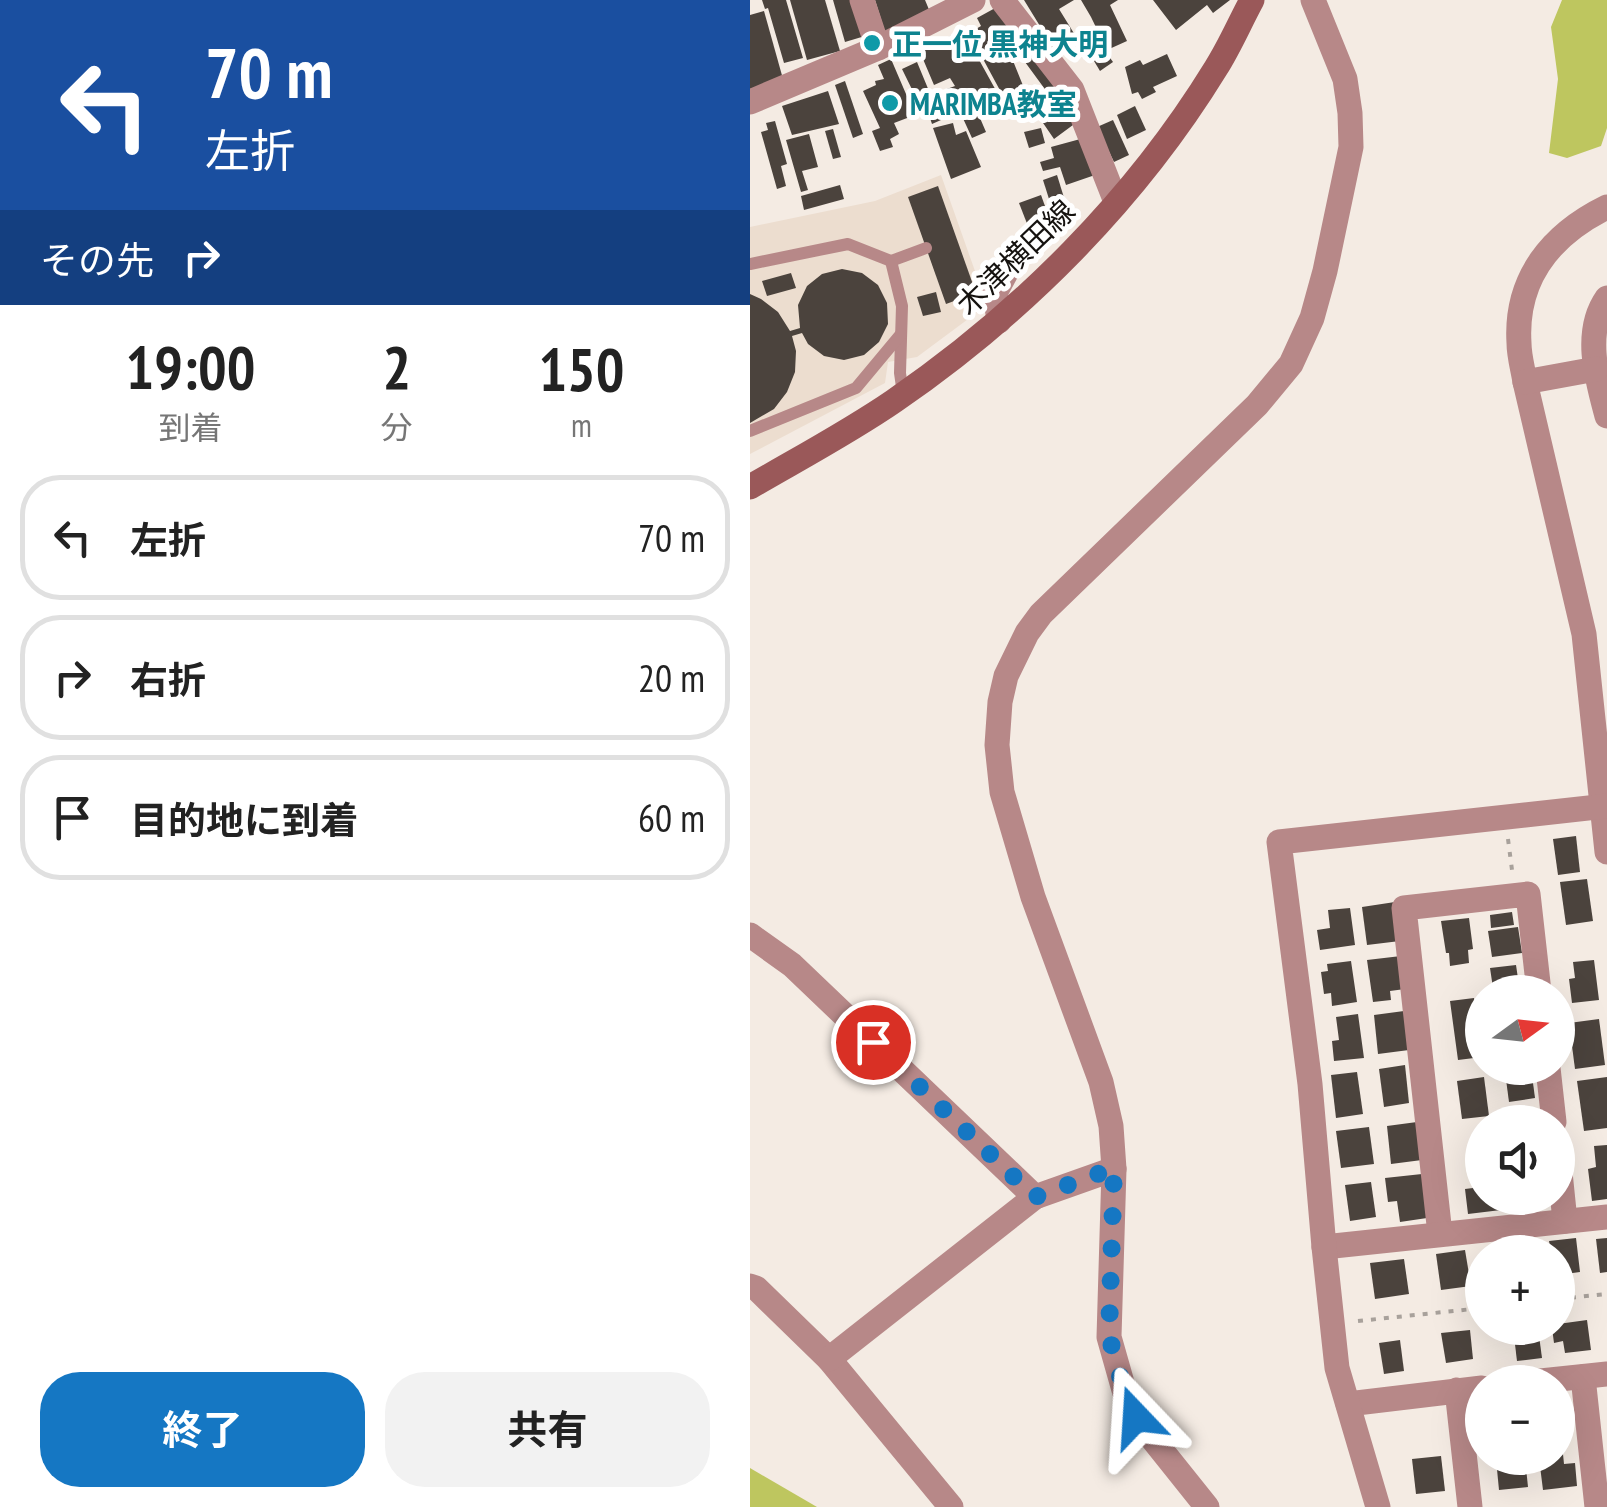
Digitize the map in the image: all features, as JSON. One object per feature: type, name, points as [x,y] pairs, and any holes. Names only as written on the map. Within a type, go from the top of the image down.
[{"type":"main road","name":"木津横田線","points":[[750,487],[903,394],[998,321],[1076,249],[1150,163],[1217,67],[1252,0]]},
{"type":"street","points":[[862,0],[878,48]]},
{"type":"street","points":[[750,102],[878,48],[973,0]]},
{"type":"street","points":[[1002,0],[1072,90],[1116,202]]},
{"type":"street","points":[[1207,1507],[1136,1417],[1126,1398],[1109,1336],[1114,1168],[1111,1126],[1101,1082],[1032,897],[1002,792],[997,746],[1000,702],[1006,676],[1026,633],[1040,614],[1257,405],[1291,364],[1312,318],[1351,146],[1345,79],[1313,0]]},
{"type":"street","points":[[1607,207],[1582,219],[1558,239],[1536,267],[1520,310],[1518,343],[1584,634],[1607,852]]},
{"type":"street","points":[[998,321],[995,293],[1014,258]]},
{"type":"street","points":[[1607,298],[1594,330],[1596,369],[1607,416]]},
{"type":"street","points":[[1525,382],[1596,369]]},
{"type":"street","points":[[1378,1507],[1338,1368],[1310,1084],[1279,842],[1605,807]]},
{"type":"street","points":[[1440,1234],[1404,908],[1528,894],[1537,975]]},
{"type":"street","points":[[750,935],[792,965],[1035,1197]]},
{"type":"street","points":[[828,1359],[1035,1197],[1114,1168]]},
{"type":"street","points":[[1564,1215],[1565,1221]]},
{"type":"street","points":[[1324,1247],[1607,1217]]},
{"type":"street","points":[[750,1286],[828,1359],[951,1507]]},
{"type":"street","points":[[1595,1376],[1597,1507]]},
{"type":"street","points":[[1348,1404],[1465,1390]]},
{"type":"street","points":[[1470,1475],[1470,1507]]},
{"type":"lane","points":[[750,264],[848,244],[891,261],[926,248]]},
{"type":"lane","points":[[891,261],[902,306],[903,394]]},
{"type":"lane","points":[[750,432],[856,388],[901,334]]},
{"type":"path","points":[[1507,834],[1515,896]]},
{"type":"path","points":[[1575,1298],[1607,1294]]},
{"type":"path","points":[[1332,1324],[1465,1310]]},
{"type":"shaded area","points":[[941,175],[987,305],[917,357],[888,362],[885,383],[750,454],[750,227],[875,201]]},
{"type":"green space","points":[[1562,0],[1607,0],[1607,128],[1601,146],[1567,158],[1549,153],[1558,79],[1551,27]]},
{"type":"green space","points":[[750,1468],[817,1507],[750,1507]]},
{"type":"building","points":[[762,0],[786,0],[803,58],[784,63],[768,8]]},
{"type":"building","points":[[790,0],[825,0],[840,51],[807,60]]},
{"type":"building","points":[[833,0],[855,0],[865,36],[845,42]]},
{"type":"building","points":[[875,0],[925,0],[930,12],[885,32]]},
{"type":"building","points":[[1024,0],[1074,0],[1059,9],[1075,35],[1054,49]]},
{"type":"building","points":[[1081,0],[1118,0],[1110,5],[1127,41],[1107,50]]},
{"type":"building","points":[[1153,0],[1230,0],[1213,13],[1207,5],[1176,30]]},
{"type":"building","points":[[997,7],[1011,32],[1003,36],[1028,98],[1009,107],[969,33],[981,26],[977,18]]},
{"type":"building","points":[[764,11],[783,79],[750,89],[750,15]]},
{"type":"building","points":[[962,29],[1004,105],[980,118],[986,132],[972,138],[961,114],[946,120],[936,93],[955,86],[950,78],[934,85],[920,52]]},
{"type":"building","points":[[1103,48],[1113,62],[1100,71],[1091,56]]},
{"type":"building","points":[[1167,54],[1177,76],[1153,87],[1156,92],[1142,99],[1138,92],[1132,94],[1125,67],[1140,60],[1143,65]]},
{"type":"building","points":[[1033,55],[1072,107],[1077,122],[1054,139],[1041,120],[1058,107],[1025,62]]},
{"type":"building","name":"MARIMBA教室","points":[[891,59],[915,115],[894,123],[899,134],[890,139],[893,147],[880,151],[872,131],[880,128],[863,91],[884,79],[878,65]]},
{"type":"building","points":[[917,62],[941,120],[932,124],[902,69]]},
{"type":"building","points":[[845,81],[863,134],[853,138],[835,85]]},
{"type":"building","points":[[828,91],[839,124],[792,135],[782,106]]},
{"type":"building","points":[[1135,106],[1146,130],[1127,139],[1117,115]]},
{"type":"building","points":[[1113,120],[1129,155],[1114,162],[1097,127]]},
{"type":"building","points":[[775,121],[787,164],[781,166],[786,186],[777,189],[761,132],[768,130],[766,123]]},
{"type":"building","points":[[953,123],[956,135],[966,131],[981,167],[951,179],[933,128]]},
{"type":"building","points":[[1041,128],[1045,143],[1029,148],[1024,132]]},
{"type":"building","points":[[833,129],[841,157],[833,159],[825,131]]},
{"type":"building","points":[[809,134],[818,167],[802,171],[808,190],[801,192],[786,140]]},
{"type":"building","points":[[1084,138],[1095,175],[1066,185],[1060,167],[1043,171],[1040,162],[1054,158],[1051,147]]},
{"type":"building","points":[[1057,175],[1070,217],[1056,221],[1043,180]]},
{"type":"building","points":[[840,185],[844,199],[804,210],[801,196]]},
{"type":"building","points":[[938,186],[976,293],[946,304],[908,197]]},
{"type":"building","points":[[1041,195],[1054,231],[1033,239],[1019,203]]},
{"type":"building","points":[[842,269],[862,273],[878,285],[887,303],[888,324],[879,342],[864,355],[844,360],[824,356],[808,344],[802,333],[792,336],[795,372],[787,392],[774,409],[750,423],[750,294],[778,312],[790,331],[800,328],[798,305],[807,286],[822,274]]},
{"type":"building","points":[[791,273],[796,288],[767,296],[762,281]]},
{"type":"building","points":[[936,292],[941,312],[923,316],[917,297]]},
{"type":"building","points":[[1576,836],[1580,872],[1558,875],[1553,839]]},
{"type":"building","points":[[1587,879],[1593,921],[1566,925],[1560,882]]},
{"type":"building","points":[[1395,902],[1400,941],[1367,945],[1362,907]]},
{"type":"building","points":[[1350,908],[1355,945],[1320,950],[1317,930],[1330,928],[1328,910]]},
{"type":"building","points":[[1512,912],[1514,925],[1491,928],[1490,915]]},
{"type":"building","points":[[1469,918],[1473,949],[1468,950],[1469,963],[1450,966],[1441,921]]},
{"type":"building","points":[[1518,927],[1522,953],[1492,957],[1488,931]]},
{"type":"building","points":[[1401,956],[1405,989],[1390,991],[1391,1000],[1373,1002],[1367,960]]},
{"type":"building","points":[[1594,960],[1599,1000],[1575,1003],[1573,962]]},
{"type":"building","points":[[1351,961],[1357,1002],[1332,1006],[1331,993],[1324,994],[1321,972],[1328,971],[1327,964]]},
{"type":"building","points":[[1516,965],[1517,975],[1491,975],[1490,968]]},
{"type":"building","points":[[1465,999],[1465,1059],[1458,1060],[1450,1001]]},
{"type":"building","points":[[1404,1011],[1409,1050],[1378,1054],[1374,1015]]},
{"type":"building","points":[[1358,1014],[1364,1058],[1334,1061],[1332,1041],[1339,1040],[1336,1017]]},
{"type":"building","points":[[1599,1019],[1605,1065],[1575,1069],[1575,1022]]},
{"type":"building","points":[[1405,1065],[1409,1103],[1384,1107],[1379,1069]]},
{"type":"building","points":[[1357,1072],[1363,1114],[1336,1118],[1331,1075]]},
{"type":"building","points":[[1607,1077],[1607,1128],[1584,1131],[1577,1081]]},
{"type":"building","points":[[1457,1081],[1485,1085],[1488,1105],[1465,1105],[1462,1119]]},
{"type":"building","points":[[1507,1085],[1533,1085],[1535,1098],[1509,1102]]},
{"type":"building","points":[[1417,1122],[1422,1160],[1391,1164],[1387,1126]]},
{"type":"building","points":[[1369,1127],[1374,1164],[1341,1168],[1336,1131]]},
{"type":"building","points":[[1607,1145],[1607,1199],[1592,1201],[1588,1169],[1596,1167],[1594,1146]]},
{"type":"building","points":[[1422,1174],[1427,1218],[1400,1222],[1397,1201],[1388,1202],[1385,1178]]},
{"type":"building","points":[[1371,1182],[1376,1217],[1350,1221],[1345,1185]]},
{"type":"building","points":[[1575,1238],[1580,1272],[1575,1273]]},
{"type":"building","points":[[1607,1238],[1607,1272],[1600,1273],[1596,1239]]},
{"type":"building","points":[[1465,1250],[1465,1287],[1441,1290],[1436,1254]]},
{"type":"building","points":[[1404,1259],[1409,1294],[1375,1299],[1370,1263]]},
{"type":"building","points":[[1587,1320],[1591,1350],[1565,1353],[1564,1345],[1575,1345],[1575,1322]]},
{"type":"building","points":[[1465,1331],[1465,1345],[1472,1345],[1473,1359],[1446,1363],[1441,1333]]},
{"type":"building","points":[[1400,1340],[1404,1371],[1384,1374],[1379,1343]]},
{"type":"building","points":[[1515,1345],[1540,1345],[1542,1358],[1517,1361]]},
{"type":"building","points":[[1441,1456],[1445,1491],[1416,1494],[1412,1459]]},
{"type":"building","points":[[1575,1463],[1577,1486],[1543,1490],[1541,1475],[1575,1475]]},
{"type":"building","points":[[1498,1475],[1527,1475],[1528,1487],[1499,1490]]},
{"type":"place","name":"正一位 黒神大明","points":[[872,43]]},
{"type":"place","name":"MARIMBA教室","points":[[890,103]]},
{"type":"route","points":[[873,1042],[1035,1197],[1114,1168],[1109,1336],[1126,1398],[1136,1417]]}]
